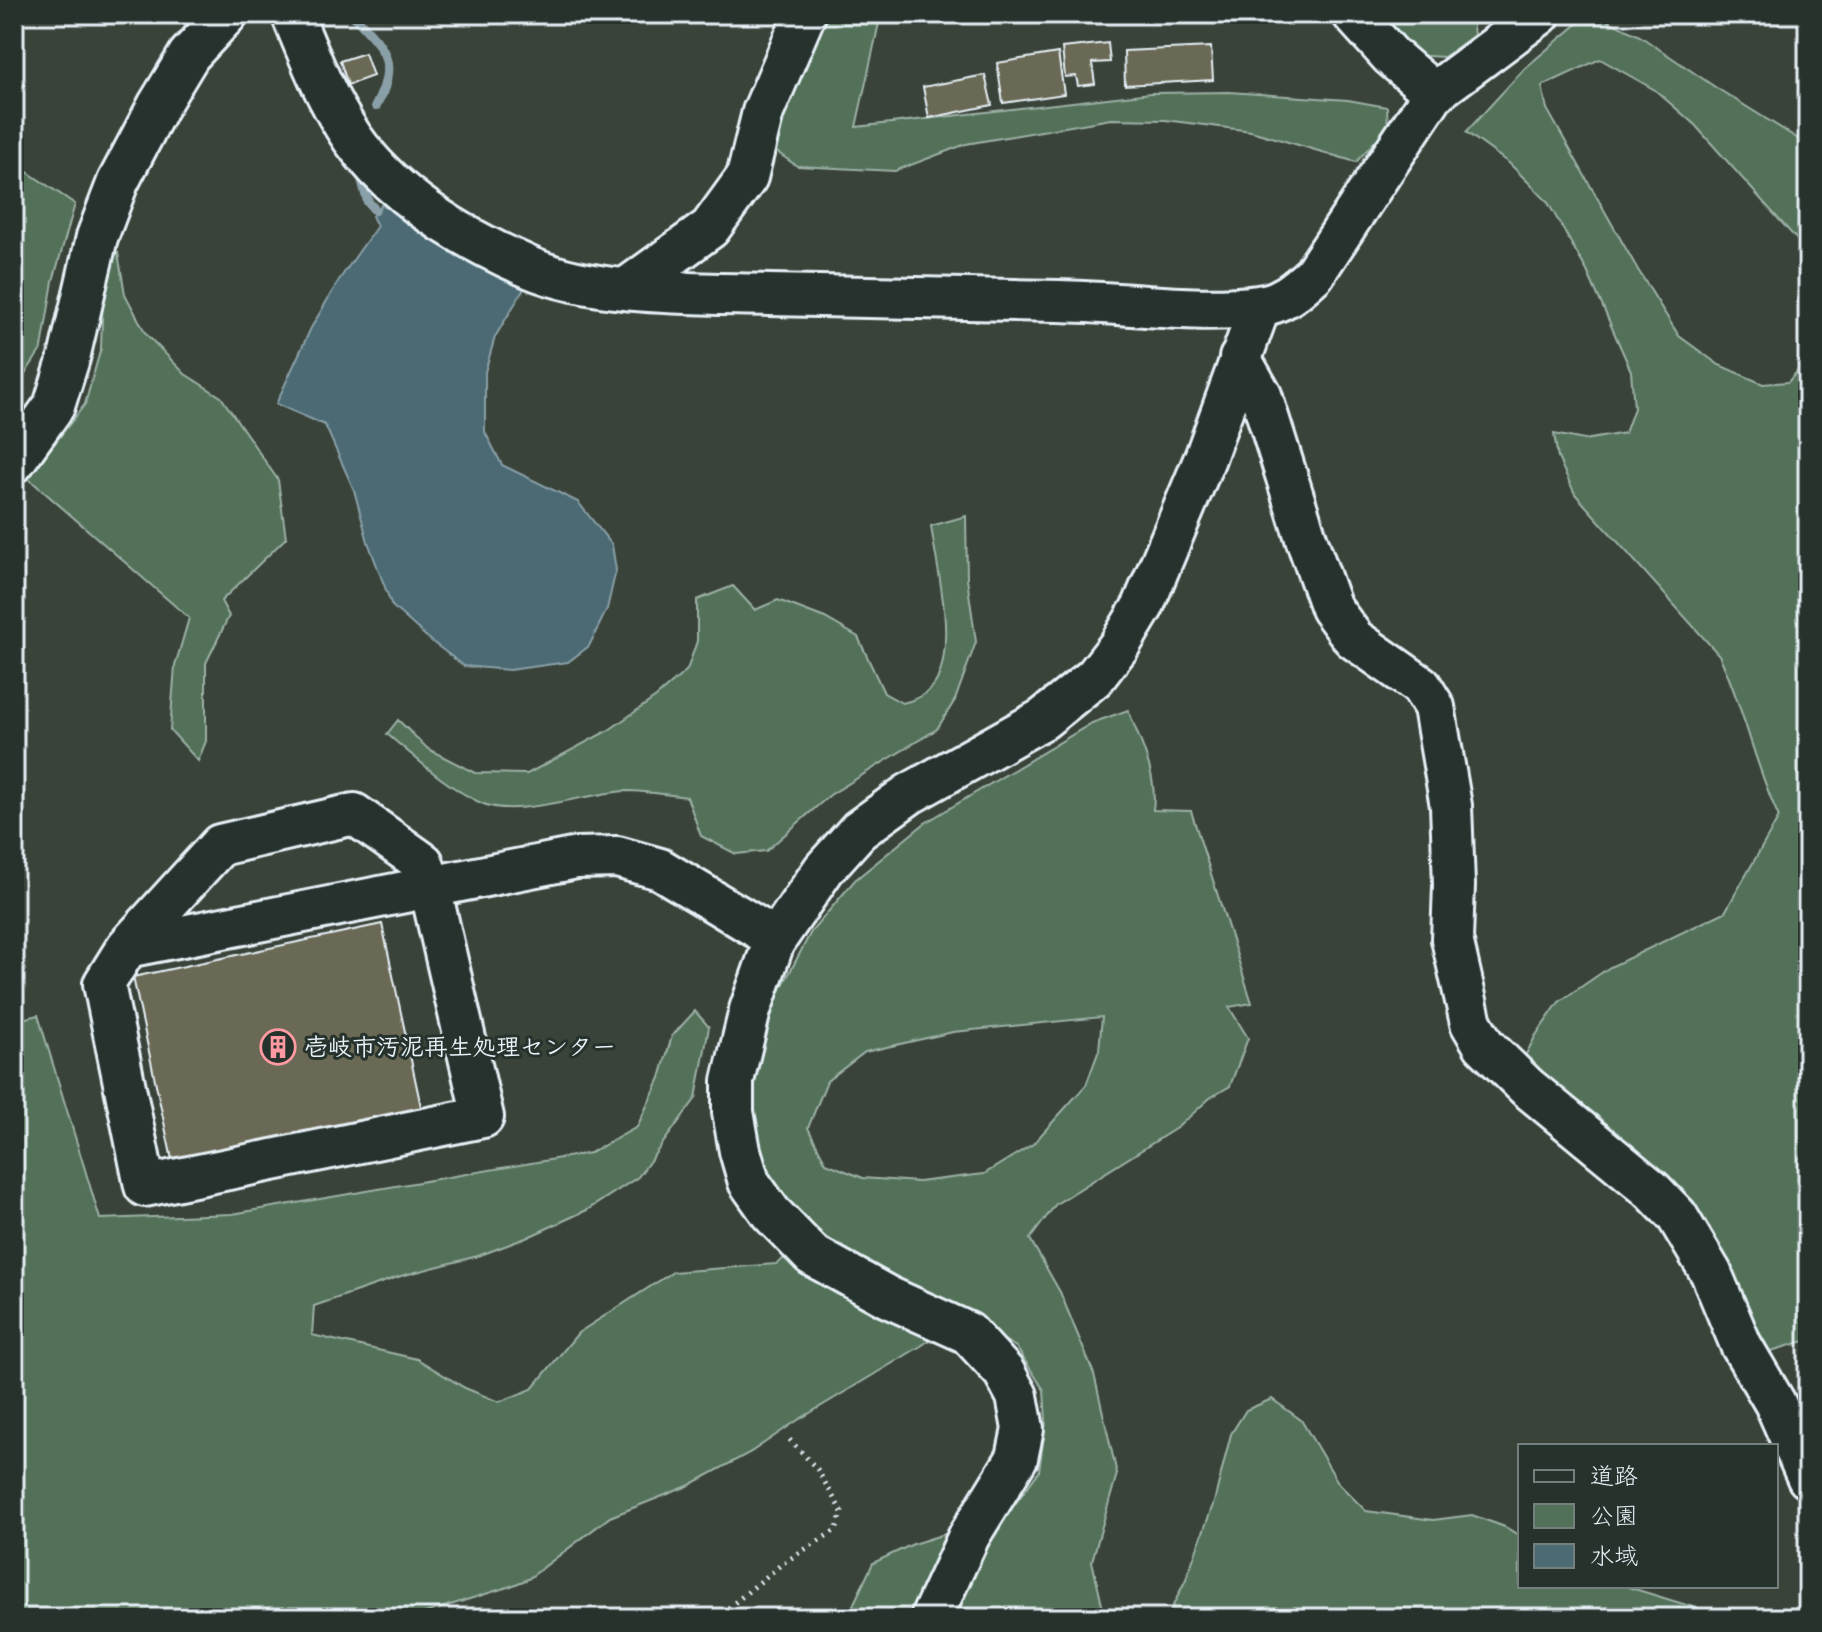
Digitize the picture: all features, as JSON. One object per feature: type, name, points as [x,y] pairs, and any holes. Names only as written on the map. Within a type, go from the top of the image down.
[{"type":"street","points":[[14,462],[54,406],[69,358],[97,237],[118,182],[189,55],[227,14]]},
{"type":"street","points":[[292,14],[311,62],[352,138],[387,179],[421,208],[533,269],[585,284],[683,293],[1087,302],[1210,308],[1260,306],[1291,296],[1314,274],[1434,93],[1540,14]]},
{"type":"street","points":[[627,288],[710,228],[747,177],[763,112],[805,14]]},
{"type":"street","points":[[1353,14],[1391,56],[1434,93]]},
{"type":"street","points":[[931,1618],[969,1536],[1017,1458],[1023,1429],[1017,1396],[1004,1372],[968,1333],[888,1297],[812,1255],[771,1213],[749,1182],[733,1112],[733,1081],[750,1010],[774,942],[824,869],[859,830],[909,794],[1043,719],[1095,677],[1119,646],[1143,606],[1205,458],[1260,306]]},
{"type":"street","points":[[1240,358],[1261,395],[1331,608],[1354,639],[1421,686],[1434,707],[1451,806],[1454,885],[1452,939],[1471,1023],[1484,1045],[1527,1087],[1652,1190],[1677,1216],[1711,1273],[1741,1345],[1775,1403],[1808,1478]]},
{"type":"street","points":[[354,814],[423,863],[483,1117],[145,1186],[104,984],[127,947],[220,845],[354,814]]},
{"type":"street","points":[[127,947],[577,858],[617,857],[660,869],[771,936],[774,942]]},
{"type":"path","points":[[716,1618],[783,1563],[836,1530],[842,1512],[817,1469],[789,1439]]},
{"type":"green space","points":[[823,14],[881,14],[856,127],[1151,93],[1229,92],[1348,100],[1387,107],[1388,127],[1356,162],[1251,131],[1165,120],[1111,119],[966,144],[895,171],[797,166],[771,148]]},
{"type":"green space","points":[[1366,14],[1463,14],[1472,19],[1474,35],[1444,57],[1409,55]]},
{"type":"green space","points":[[1589,14],[1640,36],[1808,145],[1808,252],[1695,125],[1655,90],[1600,59],[1542,86],[1547,109],[1679,336],[1719,365],[1763,384],[1788,382],[1808,359],[1808,1340],[1771,1351],[1761,1350],[1658,1172],[1599,1117],[1525,1056],[1559,1002],[1610,967],[1725,912],[1779,817],[1719,655],[1575,494],[1558,458],[1554,434],[1584,440],[1625,433],[1634,408],[1631,371],[1587,271],[1547,201],[1510,164],[1466,132],[1525,68]]},
{"type":"green space","points":[[14,163],[75,204],[53,281],[42,348],[14,391]]},
{"type":"green space","points":[[118,253],[125,294],[146,334],[185,374],[221,397],[278,480],[286,538],[221,601],[229,616],[206,663],[206,741],[198,761],[170,730],[175,666],[189,618],[28,478],[85,404],[101,348],[104,262]]},
{"type":"green space","points":[[966,516],[967,579],[976,642],[955,700],[937,729],[830,795],[766,851],[736,854],[701,836],[687,797],[626,791],[531,807],[496,807],[481,803],[444,780],[387,734],[398,720],[428,749],[475,773],[527,774],[609,730],[656,697],[687,670],[697,641],[697,600],[733,586],[755,610],[778,600],[825,618],[858,637],[884,693],[902,703],[912,700],[927,692],[937,680],[945,645],[943,604],[931,526]]},
{"type":"green space","points":[[1128,710],[1150,771],[1153,810],[1191,811],[1252,1003],[1229,1007],[1248,1038],[1230,1086],[1210,1098],[1178,1127],[1056,1204],[1030,1239],[1060,1292],[1094,1374],[1117,1474],[1092,1561],[1105,1618],[847,1618],[873,1563],[913,1544],[1008,1514],[1039,1471],[1046,1421],[1044,1390],[1016,1347],[963,1316],[921,1346],[751,1452],[688,1486],[610,1517],[528,1579],[511,1586],[409,1618],[14,1618],[14,1021],[38,1015],[100,1219],[232,1214],[590,1153],[637,1127],[660,1078],[672,1036],[695,1011],[709,1027],[696,1098],[638,1177],[587,1210],[526,1238],[478,1256],[401,1276],[314,1306],[312,1335],[417,1359],[465,1388],[499,1402],[532,1389],[578,1333],[673,1272],[776,1264],[821,1232],[773,1198],[746,1128],[745,1088],[774,1002],[811,932],[855,880],[925,823],[1092,723]],"holes":[[[1102,1017],[1099,1050],[1086,1085],[1033,1144],[984,1174],[918,1182],[863,1178],[826,1163],[808,1128],[827,1081],[865,1052],[953,1032]]]},
{"type":"green space","points":[[1272,1399],[1301,1420],[1339,1484],[1366,1511],[1433,1520],[1472,1515],[1518,1535],[1518,1588],[1631,1588],[1719,1615],[1804,1607],[1808,1608],[1808,1618],[1167,1618],[1186,1579],[1214,1502],[1231,1434],[1246,1410]]},
{"type":"water","points":[[382,204],[506,279],[525,287],[495,337],[485,372],[485,432],[502,465],[578,502],[612,545],[616,570],[607,609],[589,646],[568,662],[509,670],[464,666],[430,640],[392,606],[368,542],[354,490],[325,425],[276,404],[311,328],[339,280],[377,226],[372,216]]},
{"type":"building","points":[[1108,43],[1110,62],[1092,63],[1095,84],[1078,86],[1076,76],[1065,77],[1062,48]]},
{"type":"building","points":[[1211,47],[1213,80],[1125,85],[1124,51]]},
{"type":"building","points":[[365,53],[373,76],[348,85],[340,61]]},
{"type":"building","points":[[1058,53],[1064,94],[1003,103],[997,63]]},
{"type":"building","points":[[985,75],[992,105],[929,118],[923,87]]},
{"type":"building","name":"壱岐市汚泥再生処理センター","points":[[382,924],[423,1116],[174,1169],[133,977]]},
{"type":"waterway","points":[[357,14],[354,16],[385,56],[387,78],[376,106]]},
{"type":"waterway","points":[[362,179],[368,202],[375,210]]},
{"type":"place","name":"壱岐市汚泥再生処理センター","points":[[278,1047]]}]
